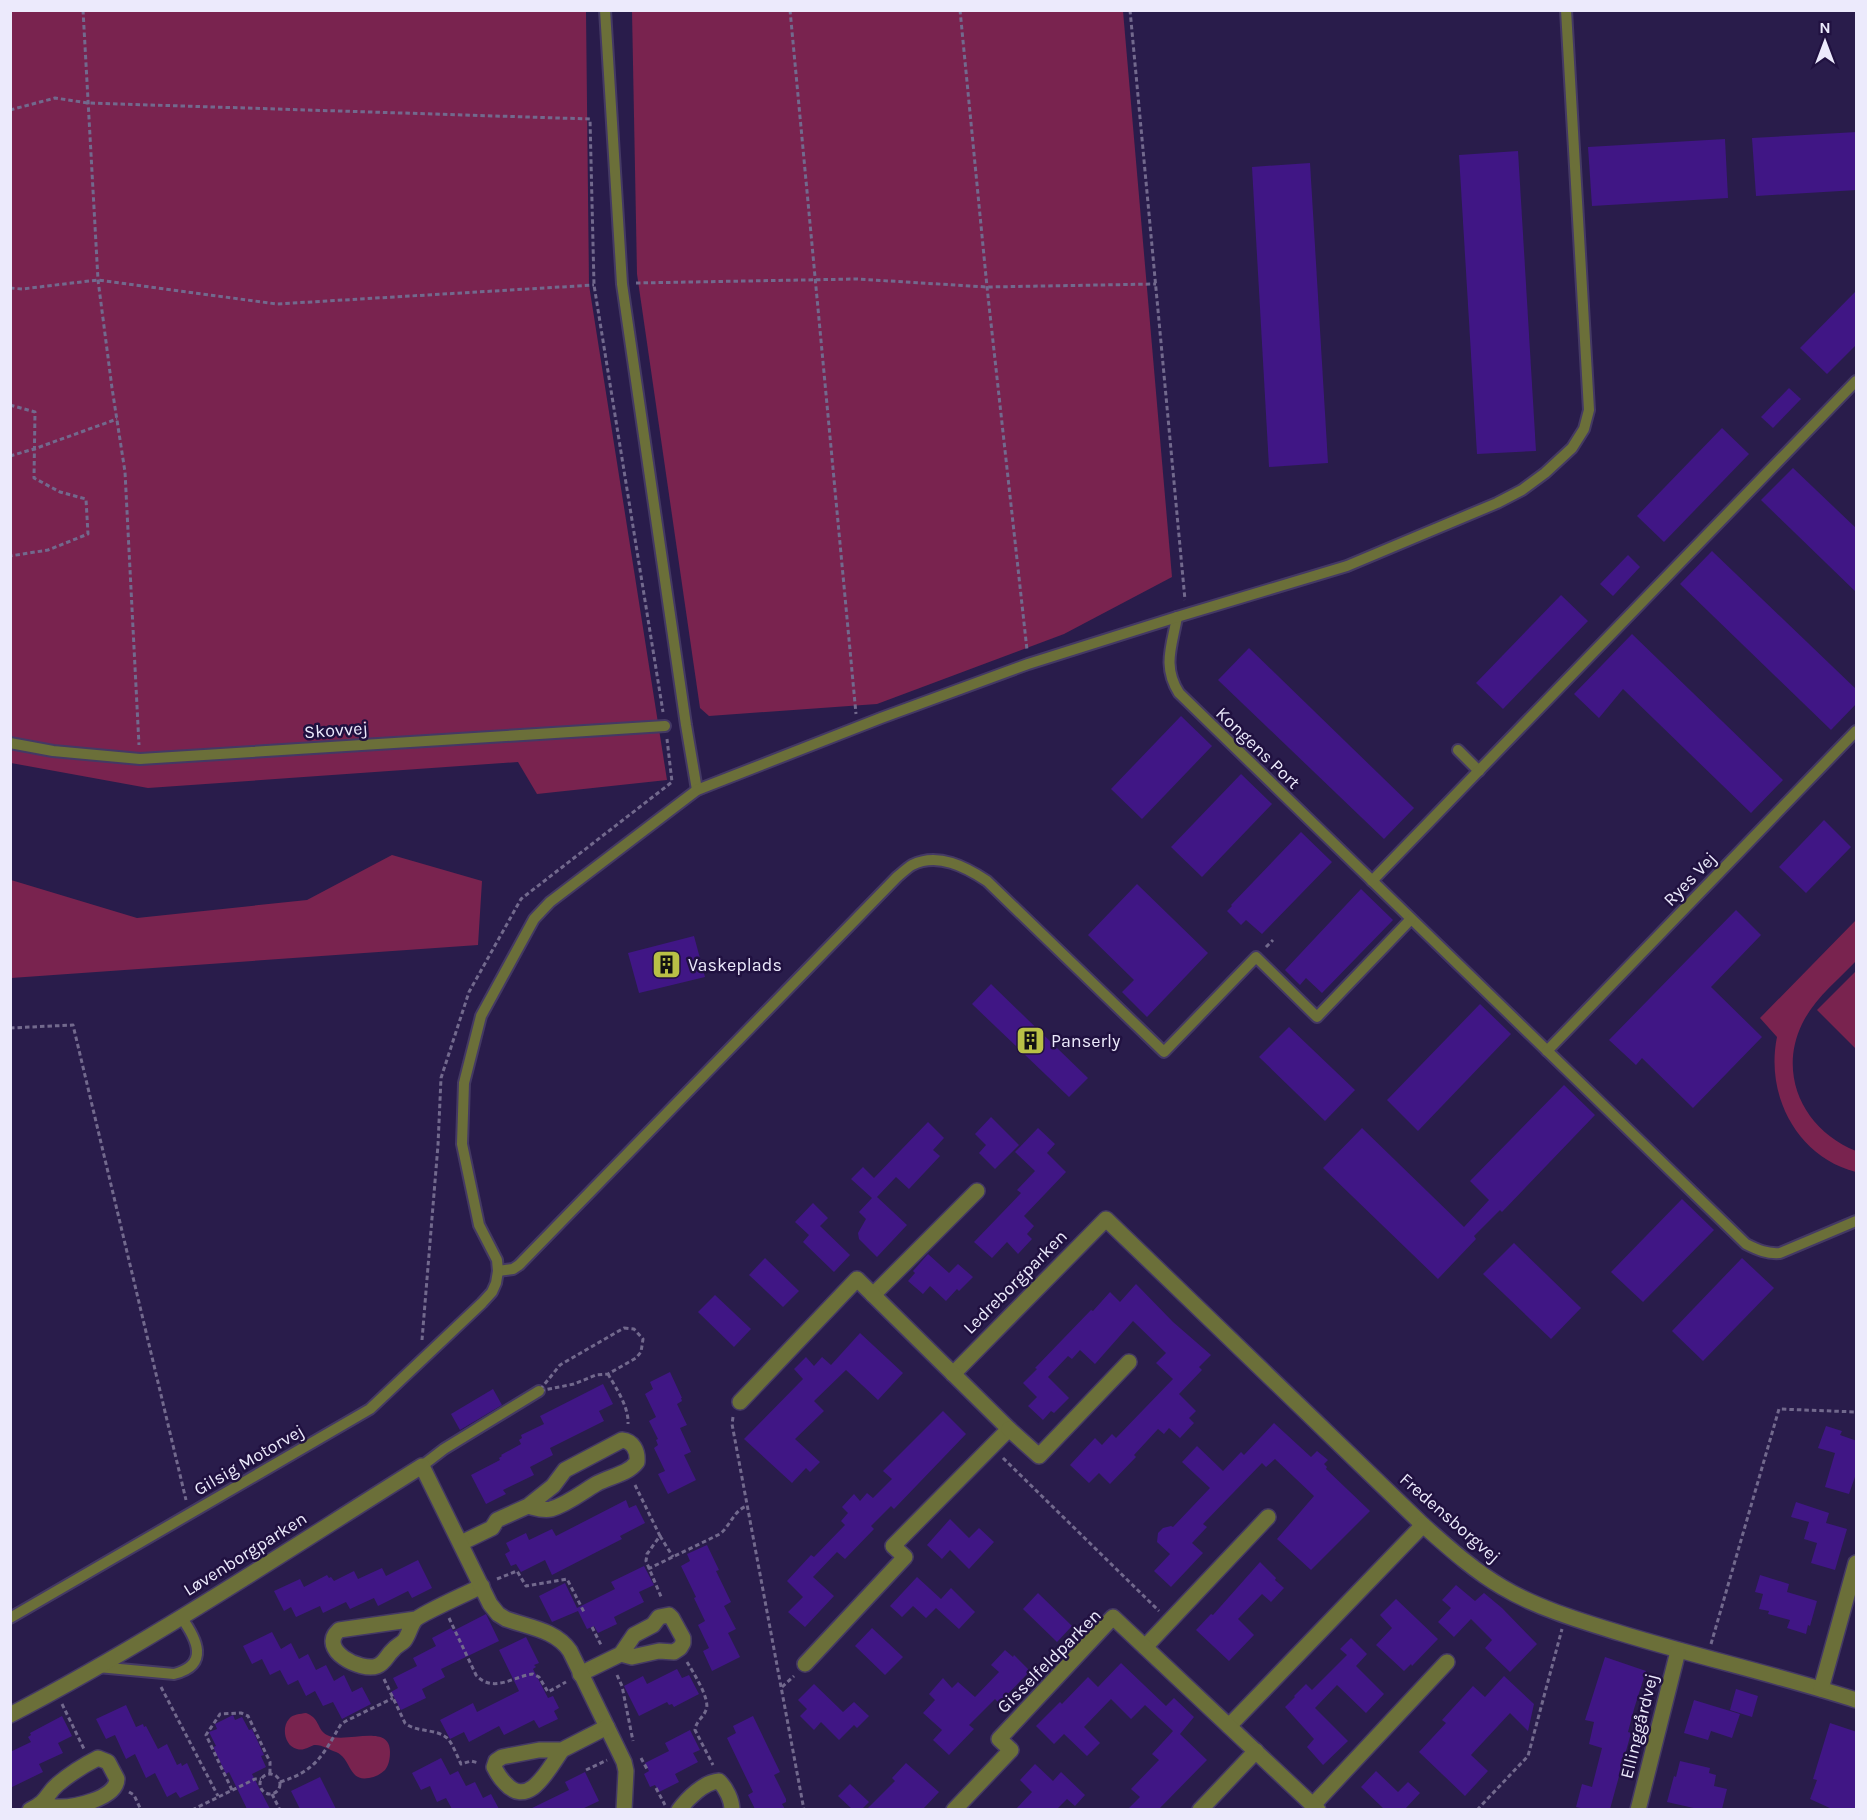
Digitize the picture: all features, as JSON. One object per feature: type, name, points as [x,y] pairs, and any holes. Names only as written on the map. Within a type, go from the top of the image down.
[{"type":"street","points":[[873,1295],[977,1191]]},
{"type":"street","name":"Ledreborgparken","points":[[953,1374],[1106,1219]]},
{"type":"street","name":"Fredensborgvej","points":[[1106,1219],[1423,1525],[1463,1559],[1502,1587],[1565,1616],[1678,1651],[1857,1700]]},
{"type":"street","points":[[740,1402],[857,1279],[1039,1456],[1129,1362]]},
{"type":"street","points":[[805,1664],[905,1557],[893,1546],[1009,1429]]},
{"type":"street","points":[[462,1543],[492,1528],[497,1520],[528,1506],[553,1486],[565,1470],[616,1442],[627,1441],[634,1447],[638,1456],[637,1462],[628,1470],[597,1483],[578,1497],[550,1510],[528,1506]]},
{"type":"street","points":[[422,1466],[462,1543],[490,1604],[498,1614],[506,1619],[556,1636],[564,1642],[620,1754],[626,1771],[624,1809]]},
{"type":"street","name":"Løvenborgparken","points":[[10,1715],[98,1667],[181,1617],[422,1466]]},
{"type":"street","points":[[1146,1647],[1268,1517]]},
{"type":"street","points":[[1229,1726],[1423,1525]]},
{"type":"street","points":[[1821,1689],[1857,1563]]},
{"type":"street","points":[[416,1619],[404,1641],[392,1650],[386,1660],[378,1666],[370,1667],[348,1661],[333,1647],[333,1635],[339,1630],[416,1619],[482,1586]]},
{"type":"street","points":[[580,1674],[615,1657],[634,1635],[653,1624],[659,1617],[669,1615],[683,1638],[680,1648],[674,1652],[659,1651],[640,1656],[615,1657]]},
{"type":"street","name":"Gisselfeldparken","points":[[954,1809],[1011,1750],[999,1739],[1113,1617],[1316,1807],[1447,1662]]},
{"type":"street","name":"Ellinggårdvej","points":[[1638,1809],[1678,1651]]},
{"type":"street","points":[[562,1750],[541,1781],[523,1793],[510,1788],[497,1774],[494,1767],[496,1761],[502,1757],[539,1750],[562,1750],[607,1727]]},
{"type":"street","points":[[1200,1809],[1256,1751]]},
{"type":"street","points":[[99,1758],[108,1762],[117,1779],[114,1790],[89,1802],[71,1806],[36,1807],[56,1785],[99,1758]]},
{"type":"street","points":[[679,1809],[706,1784],[719,1781],[732,1804],[732,1809]]},
{"type":"lane","points":[[605,10],[622,284],[697,790]]},
{"type":"lane","points":[[1411,919],[1317,1017],[1256,957],[1164,1052],[987,881],[969,868],[947,861],[928,861],[912,865],[897,877],[519,1265],[513,1269],[498,1271],[497,1260],[479,1225],[462,1144],[464,1083],[481,1016],[534,919],[550,903],[697,790],[881,718],[1028,664],[1177,616],[1347,566],[1497,503],[1522,490],[1572,448],[1584,429],[1589,410],[1566,10]]},
{"type":"lane","points":[[1372,881],[1857,381]]},
{"type":"lane","name":"Kongens Port","points":[[1177,616],[1169,671],[1172,683],[1179,693],[1746,1244],[1770,1254],[1780,1253],[1857,1221]]},
{"type":"lane","name":"Skovvej","points":[[10,743],[53,751],[140,759],[665,726]]},
{"type":"lane","name":"Ryes Vej","points":[[1547,1051],[1857,731]]},
{"type":"lane","points":[[1458,750],[1479,771]]},
{"type":"lane","name":"Gilsig Motorvej","points":[[10,1618],[370,1409],[482,1303],[492,1292],[498,1271]]},
{"type":"lane","points":[[422,1466],[444,1449],[539,1391]]},
{"type":"lane","points":[[98,1667],[174,1674],[184,1671],[191,1666],[197,1647],[195,1637],[181,1617]]},
{"type":"path","points":[[82,10],[99,280],[125,472],[140,759]]},
{"type":"path","points":[[790,10],[857,719]]},
{"type":"path","points":[[960,10],[1028,664]]},
{"type":"path","points":[[1130,10],[1185,602],[1177,616]]},
{"type":"path","points":[[10,110],[55,98],[88,102],[590,119],[594,285],[665,726],[672,783],[521,899],[469,992],[441,1078],[438,1145],[420,1360]]},
{"type":"path","points":[[622,284],[857,279],[987,287],[1156,284]]},
{"type":"path","points":[[10,288],[22,289],[99,280],[277,304],[594,285]]},
{"type":"path","points":[[10,405],[35,412],[34,478],[60,492],[86,499],[88,534],[48,550],[10,556]]},
{"type":"path","points":[[10,456],[117,419]]},
{"type":"path","points":[[10,1028],[72,1025],[189,1512]]},
{"type":"path","points":[[624,1328],[634,1329],[643,1339],[641,1352],[636,1358],[608,1374],[596,1375],[574,1384],[539,1391],[560,1365],[624,1328]]},
{"type":"path","points":[[608,1374],[621,1398],[628,1418],[627,1441]]},
{"type":"path","points":[[740,1402],[743,1405],[734,1414],[732,1424],[804,1809]]},
{"type":"path","points":[[1706,1659],[1779,1409],[1857,1412]]},
{"type":"path","points":[[991,1447],[1170,1621]]},
{"type":"path","points":[[628,1470],[660,1536],[674,1557]]},
{"type":"path","points":[[648,1569],[720,1534],[727,1528],[736,1512],[747,1506]]},
{"type":"path","points":[[660,1536],[646,1554],[646,1560],[669,1615]]},
{"type":"path","points":[[482,1586],[517,1571],[525,1586],[567,1580],[585,1614]]},
{"type":"path","points":[[443,1605],[477,1676],[482,1681],[499,1684],[533,1674],[539,1677],[548,1692],[580,1674]]},
{"type":"path","points":[[1477,1809],[1528,1756],[1565,1616]]},
{"type":"path","points":[[592,1627],[615,1657],[635,1746]]},
{"type":"path","points":[[680,1648],[706,1698],[708,1705],[696,1724],[695,1730],[719,1781]]},
{"type":"path","points":[[378,1666],[405,1723],[411,1728],[446,1737],[461,1764],[471,1761],[494,1767]]},
{"type":"path","points":[[162,1673],[161,1688],[218,1796]]},
{"type":"path","points":[[56,1691],[91,1762]]},
{"type":"path","points":[[279,1782],[304,1773],[321,1757],[341,1724],[346,1720],[393,1698]]},
{"type":"path","points":[[232,1790],[206,1735],[220,1714],[241,1713],[248,1716],[270,1762],[270,1774]]},
{"type":"path","points":[[639,1754],[647,1769]]},
{"type":"path","points":[[192,1809],[270,1774],[276,1776],[279,1782],[277,1791],[272,1794],[266,1793],[261,1789],[261,1779]]},
{"type":"path","points":[[117,1784],[134,1795],[141,1809]]},
{"type":"path","points":[[656,1788],[667,1809]]},
{"type":"path","points":[[272,1794],[280,1809]]},
{"type":"shaded area","points":[[10,11],[586,11],[589,285],[667,780],[537,794],[518,762],[148,788],[11,763]]},
{"type":"shaded area","points":[[632,11],[1123,11],[1172,577],[1064,634],[877,704],[709,716],[700,708],[637,274]]},
{"type":"shaded area","points":[[392,855],[482,881],[478,945],[11,978],[11,880],[137,918],[307,900]]},
{"type":"shaded area","points":[[1856,920],[1856,961],[1807,1015],[1795,1044],[1793,1063],[1800,1099],[1810,1116],[1823,1130],[1838,1142],[1856,1151],[1856,1172],[1835,1164],[1817,1153],[1790,1121],[1781,1101],[1776,1080],[1777,1037],[1760,1018]]},
{"type":"shaded area","points":[[1856,971],[1856,1049],[1817,1010]]},
{"type":"shaded area","points":[[306,1713],[314,1718],[327,1735],[344,1738],[375,1736],[383,1738],[388,1743],[390,1752],[385,1770],[369,1778],[357,1777],[341,1755],[336,1752],[317,1745],[302,1750],[293,1747],[287,1741],[285,1727],[292,1716]]},
{"type":"building","points":[[1857,132],[1857,190],[1756,196],[1752,138]]},
{"type":"building","points":[[1725,139],[1728,198],[1592,206],[1588,147]]},
{"type":"building","points":[[1518,151],[1536,451],[1477,454],[1459,155]]},
{"type":"building","points":[[1310,163],[1328,463],[1269,467],[1252,167]]},
{"type":"building","points":[[1857,290],[1857,344],[1827,374],[1800,348]]},
{"type":"building","points":[[1789,388],[1801,399],[1773,428],[1761,417]]},
{"type":"building","points":[[1722,428],[1749,454],[1664,542],[1637,516]]},
{"type":"building","points":[[1793,468],[1857,529],[1857,593],[1761,500]]},
{"type":"building","points":[[1712,551],[1857,690],[1857,703],[1831,730],[1680,584]]},
{"type":"building","points":[[1628,555],[1640,567],[1613,596],[1600,584]]},
{"type":"building","points":[[1561,595],[1588,621],[1503,709],[1476,683]]},
{"type":"building","points":[[1632,634],[1783,780],[1751,813],[1623,689],[1599,718],[1574,694]]},
{"type":"building","points":[[1249,648],[1414,808],[1384,839],[1218,680]]},
{"type":"building","points":[[1181,716],[1212,746],[1142,819],[1111,789]]},
{"type":"building","points":[[1241,774],[1272,804],[1202,877],[1171,847]]},
{"type":"building","points":[[1824,820],[1851,847],[1806,893],[1779,867]]},
{"type":"building","points":[[1301,832],[1332,862],[1262,934],[1246,920],[1241,925],[1227,911]]},
{"type":"building","points":[[1137,884],[1208,953],[1147,1017],[1122,992],[1134,980],[1088,935]]},
{"type":"building","points":[[1361,889],[1393,920],[1322,993],[1306,978],[1300,985],[1285,970]]},
{"type":"building","points":[[1736,910],[1761,935],[1711,987],[1762,1037],[1693,1108],[1642,1058],[1636,1065],[1609,1040]]},
{"type":"building","name":"Vaskeplads","points":[[694,936],[705,977],[639,993],[628,953]]},
{"type":"building","name":"Panserly","points":[[991,984],[1088,1078],[1069,1097],[972,1004]]},
{"type":"building","points":[[1480,1004],[1511,1034],[1418,1131],[1387,1100]]},
{"type":"building","points":[[1289,1027],[1355,1090],[1325,1121],[1259,1057]]},
{"type":"building","points":[[1564,1085],[1595,1115],[1502,1212],[1500,1210],[1474,1236],[1476,1239],[1438,1279],[1323,1168],[1362,1128],[1464,1227],[1489,1200],[1470,1181]]},
{"type":"building","points":[[991,1117],[1019,1145],[995,1169],[979,1153],[986,1145],[975,1134]]},
{"type":"building","points":[[928,1122],[944,1138],[933,1150],[940,1156],[909,1189],[896,1177],[877,1197],[907,1225],[877,1257],[859,1239],[858,1233],[866,1219],[859,1212],[872,1198],[851,1179],[863,1167],[874,1178]]},
{"type":"building","points":[[1038,1128],[1055,1144],[1047,1153],[1066,1172],[1024,1216],[1034,1226],[1027,1234],[1032,1239],[1018,1254],[1007,1242],[992,1258],[974,1242],[1021,1193],[1017,1190],[1035,1171],[1015,1152]]},
{"type":"building","points":[[1682,1199],[1714,1230],[1643,1302],[1611,1272]]},
{"type":"building","points":[[813,1203],[828,1218],[820,1226],[850,1255],[834,1272],[803,1242],[809,1235],[795,1222]]},
{"type":"building","points":[[1514,1243],[1581,1308],[1551,1339],[1483,1274]]},
{"type":"building","points":[[928,1254],[949,1273],[958,1264],[973,1277],[946,1301],[930,1286],[923,1294],[908,1281],[915,1273],[913,1271]]},
{"type":"building","points":[[765,1258],[799,1291],[783,1307],[749,1275]]},
{"type":"building","points":[[1742,1258],[1774,1288],[1703,1361],[1672,1331]]},
{"type":"building","points":[[1136,1284],[1173,1322],[1211,1355],[1199,1367],[1202,1370],[1179,1394],[1196,1411],[1189,1418],[1194,1423],[1180,1438],[1169,1428],[1164,1434],[1158,1429],[1134,1455],[1136,1457],[1110,1484],[1099,1473],[1089,1483],[1070,1465],[1095,1438],[1102,1445],[1112,1434],[1116,1438],[1173,1379],[1156,1363],[1166,1353],[1133,1321],[1095,1364],[1080,1350],[1072,1359],[1068,1356],[1048,1377],[1069,1398],[1043,1420],[1028,1406],[1037,1397],[1023,1383],[1110,1292],[1120,1302]]},
{"type":"building","points":[[715,1295],[751,1329],[734,1347],[698,1312]]},
{"type":"building","points":[[860,1333],[903,1373],[878,1400],[846,1370],[814,1401],[824,1411],[795,1439],[820,1462],[810,1472],[806,1468],[792,1483],[744,1439],[803,1379],[794,1369],[806,1357],[814,1366],[822,1357],[831,1365]]},
{"type":"building","points":[[670,1372],[682,1398],[682,1401],[677,1404],[687,1425],[680,1428],[691,1452],[684,1455],[696,1480],[668,1494],[658,1474],[665,1471],[654,1448],[658,1445],[656,1440],[658,1439],[649,1421],[656,1417],[645,1394],[653,1389],[650,1382]]},
{"type":"building","points":[[603,1384],[613,1404],[599,1411],[604,1421],[550,1448],[553,1455],[530,1467],[534,1475],[503,1490],[506,1494],[486,1504],[471,1475],[500,1460],[501,1455],[521,1444],[519,1440],[522,1438],[521,1435],[544,1424],[540,1416]]},
{"type":"building","points":[[493,1389],[502,1405],[460,1430],[451,1414]]},
{"type":"building","points":[[943,1411],[966,1434],[894,1509],[891,1506],[871,1526],[874,1529],[845,1559],[837,1552],[813,1577],[834,1596],[805,1627],[788,1612],[803,1597],[787,1581],[811,1555],[814,1557],[845,1525],[841,1521],[848,1513],[842,1507],[854,1494],[860,1501],[867,1493],[873,1498],[892,1479],[883,1471]]},
{"type":"building","points":[[1274,1423],[1311,1457],[1317,1451],[1328,1460],[1324,1464],[1326,1469],[1370,1511],[1311,1570],[1277,1539],[1314,1496],[1275,1459],[1266,1467],[1262,1463],[1203,1524],[1207,1527],[1192,1543],[1203,1553],[1171,1587],[1154,1571],[1170,1554],[1157,1542],[1158,1533],[1163,1528],[1173,1527],[1210,1488],[1182,1462],[1197,1446],[1223,1471],[1241,1452],[1244,1455]]},
{"type":"building","points":[[1826,1426],[1842,1431],[1840,1435],[1857,1441],[1857,1471],[1849,1494],[1825,1487],[1835,1453],[1818,1448]]},
{"type":"building","points":[[626,1500],[629,1508],[636,1505],[645,1523],[620,1536],[622,1539],[552,1575],[545,1560],[521,1572],[516,1564],[511,1566],[505,1554],[510,1551],[506,1543],[526,1533],[529,1540],[552,1529],[556,1536]]},
{"type":"building","points":[[1796,1502],[1829,1513],[1826,1523],[1847,1529],[1835,1570],[1811,1563],[1817,1543],[1804,1539],[1809,1522],[1791,1517]]},
{"type":"building","points":[[950,1519],[969,1538],[979,1528],[994,1542],[969,1569],[950,1550],[942,1559],[927,1545]]},
{"type":"building","points":[[707,1545],[731,1602],[724,1606],[736,1629],[728,1633],[740,1657],[712,1671],[703,1651],[709,1648],[698,1625],[705,1621],[681,1566],[690,1561],[687,1554]]},
{"type":"building","points":[[418,1560],[432,1588],[412,1598],[408,1591],[378,1606],[374,1598],[350,1609],[346,1602],[323,1613],[320,1606],[296,1617],[291,1607],[284,1611],[274,1591],[300,1579],[304,1587],[327,1575],[334,1581],[354,1571],[358,1579],[382,1568],[386,1576]]},
{"type":"building","points":[[1260,1562],[1284,1588],[1271,1602],[1262,1594],[1238,1619],[1254,1635],[1229,1661],[1196,1630],[1211,1614],[1213,1615]]},
{"type":"building","points":[[644,1566],[654,1585],[639,1592],[644,1602],[614,1617],[617,1624],[598,1633],[594,1626],[587,1629],[578,1611],[552,1622],[539,1596],[565,1583],[577,1608],[615,1589],[611,1582]]},
{"type":"building","points":[[1760,1575],[1789,1584],[1787,1592],[1817,1601],[1806,1634],[1787,1628],[1790,1620],[1759,1609],[1763,1594],[1755,1592]]},
{"type":"building","points":[[917,1577],[941,1599],[951,1588],[975,1612],[959,1629],[936,1608],[926,1618],[913,1606],[902,1617],[890,1606]]},
{"type":"building","points":[[1456,1585],[1475,1601],[1484,1593],[1537,1644],[1510,1672],[1485,1648],[1492,1640],[1471,1619],[1454,1637],[1438,1622],[1451,1608],[1442,1600]]},
{"type":"building","points":[[1038,1593],[1072,1626],[1057,1642],[1023,1609]]},
{"type":"building","points":[[1396,1599],[1438,1639],[1412,1666],[1411,1664],[1404,1671],[1376,1645],[1392,1628],[1380,1615]]},
{"type":"building","points":[[486,1614],[499,1641],[441,1669],[445,1677],[422,1689],[426,1698],[401,1710],[391,1692],[398,1688],[393,1678],[417,1666],[413,1658],[436,1646],[432,1638],[451,1628],[453,1631]]},
{"type":"building","points":[[872,1628],[903,1657],[885,1675],[855,1646]]},
{"type":"building","points":[[272,1632],[281,1649],[291,1643],[299,1659],[308,1654],[316,1670],[326,1665],[334,1681],[344,1675],[352,1692],[362,1687],[371,1704],[342,1719],[333,1702],[323,1706],[315,1691],[306,1696],[298,1680],[288,1685],[280,1670],[270,1675],[262,1659],[252,1664],[243,1646]]},
{"type":"building","points":[[526,1637],[539,1663],[534,1665],[536,1667],[533,1669],[548,1698],[553,1696],[559,1708],[554,1711],[558,1719],[539,1728],[534,1720],[504,1735],[499,1726],[469,1742],[464,1732],[450,1739],[440,1720],[473,1703],[477,1712],[519,1691],[499,1650]]},
{"type":"building","points":[[1351,1638],[1367,1654],[1356,1666],[1384,1694],[1366,1713],[1337,1685],[1315,1708],[1348,1741],[1323,1765],[1307,1747],[1314,1739],[1285,1707],[1306,1684],[1312,1690],[1347,1655],[1340,1649]]},
{"type":"building","points":[[1005,1650],[1013,1657],[1014,1655],[1030,1671],[999,1703],[995,1699],[969,1725],[974,1729],[949,1755],[933,1740],[942,1730],[923,1713],[935,1700],[929,1694],[943,1678],[952,1688],[958,1682],[975,1697],[999,1672],[991,1665]]},
{"type":"building","points":[[1605,1657],[1646,1671],[1628,1732],[1631,1733],[1610,1809],[1585,1809],[1576,1807],[1582,1784],[1592,1787],[1602,1748],[1589,1744],[1594,1722],[1585,1720]]},
{"type":"building","points":[[1121,1663],[1166,1706],[1174,1698],[1194,1717],[1180,1734],[1207,1760],[1159,1809],[1128,1809],[1140,1797],[1131,1789],[1159,1760],[1152,1754],[1173,1731],[1145,1705],[1131,1719],[1111,1699],[1084,1727],[1100,1743],[1087,1756],[1064,1734],[1054,1744],[1036,1726],[1060,1702],[1062,1704],[1088,1677],[1098,1687]]},
{"type":"building","points":[[677,1669],[682,1678],[689,1675],[699,1694],[674,1707],[667,1702],[639,1716],[624,1686],[643,1676],[647,1684]]},
{"type":"building","points":[[1504,1676],[1534,1704],[1528,1731],[1510,1713],[1471,1755],[1488,1771],[1465,1796],[1419,1752],[1446,1723],[1442,1720],[1473,1686],[1485,1697]]},
{"type":"building","points":[[814,1684],[843,1712],[854,1702],[869,1716],[857,1728],[854,1725],[839,1740],[821,1722],[814,1730],[800,1716],[807,1709],[798,1700]]},
{"type":"building","points":[[1736,1689],[1758,1696],[1752,1717],[1730,1710]]},
{"type":"building","points":[[1694,1700],[1740,1714],[1732,1738],[1711,1731],[1708,1740],[1684,1733]]},
{"type":"building","points":[[126,1705],[136,1727],[143,1724],[144,1727],[146,1726],[158,1749],[167,1744],[177,1765],[181,1763],[182,1766],[187,1763],[199,1789],[180,1798],[176,1792],[167,1797],[155,1773],[146,1778],[135,1754],[126,1759],[115,1735],[106,1739],[96,1719]]},
{"type":"building","points":[[233,1715],[235,1720],[242,1717],[249,1730],[252,1729],[264,1755],[261,1756],[266,1767],[252,1774],[270,1809],[247,1809],[229,1772],[226,1774],[213,1747],[216,1746],[209,1732],[217,1729],[215,1724]]},
{"type":"building","points":[[62,1716],[72,1736],[58,1743],[63,1753],[39,1764],[43,1772],[10,1788],[10,1752],[31,1742],[28,1737],[30,1733]]},
{"type":"building","points":[[753,1716],[780,1772],[774,1775],[786,1799],[786,1802],[782,1804],[785,1809],[755,1809],[748,1795],[753,1792],[727,1738],[736,1733],[733,1726]]},
{"type":"building","points":[[1830,1723],[1857,1732],[1857,1809],[1832,1809],[1810,1799],[1817,1780],[1813,1779]]},
{"type":"building","points":[[690,1730],[700,1750],[693,1753],[698,1762],[675,1774],[679,1782],[659,1792],[655,1785],[650,1787],[644,1774],[649,1771],[645,1763],[669,1751],[665,1743]]},
{"type":"building","points":[[441,1758],[450,1775],[458,1771],[466,1786],[475,1782],[483,1798],[491,1794],[499,1809],[452,1809],[446,1798],[437,1802],[430,1786],[421,1790],[412,1773]]},
{"type":"building","points":[[1680,1761],[1710,1768],[1709,1773],[1716,1775],[1714,1786],[1727,1789],[1722,1809],[1698,1809],[1667,1802]]},
{"type":"building","points":[[906,1763],[939,1792],[923,1809],[867,1809],[895,1781],[892,1778]]},
{"type":"building","points":[[1035,1764],[1053,1781],[1061,1772],[1085,1795],[1075,1806],[1067,1799],[1057,1809],[1016,1809],[1032,1792],[1020,1780]]},
{"type":"building","points":[[1376,1771],[1398,1792],[1408,1782],[1420,1793],[1405,1809],[1384,1809],[1361,1787]]},
{"type":"building","points":[[585,1772],[599,1801],[582,1809],[530,1809],[569,1790],[565,1782]]},
{"type":"building","points":[[320,1777],[336,1809],[300,1809],[291,1791]]},
{"type":"building","points":[[850,1784],[869,1802],[862,1809],[852,1809],[838,1796]]},
{"type":"place","name":"Vaskeplads","points":[[667,965]]},
{"type":"place","name":"Panserly","points":[[1030,1041]]}]
